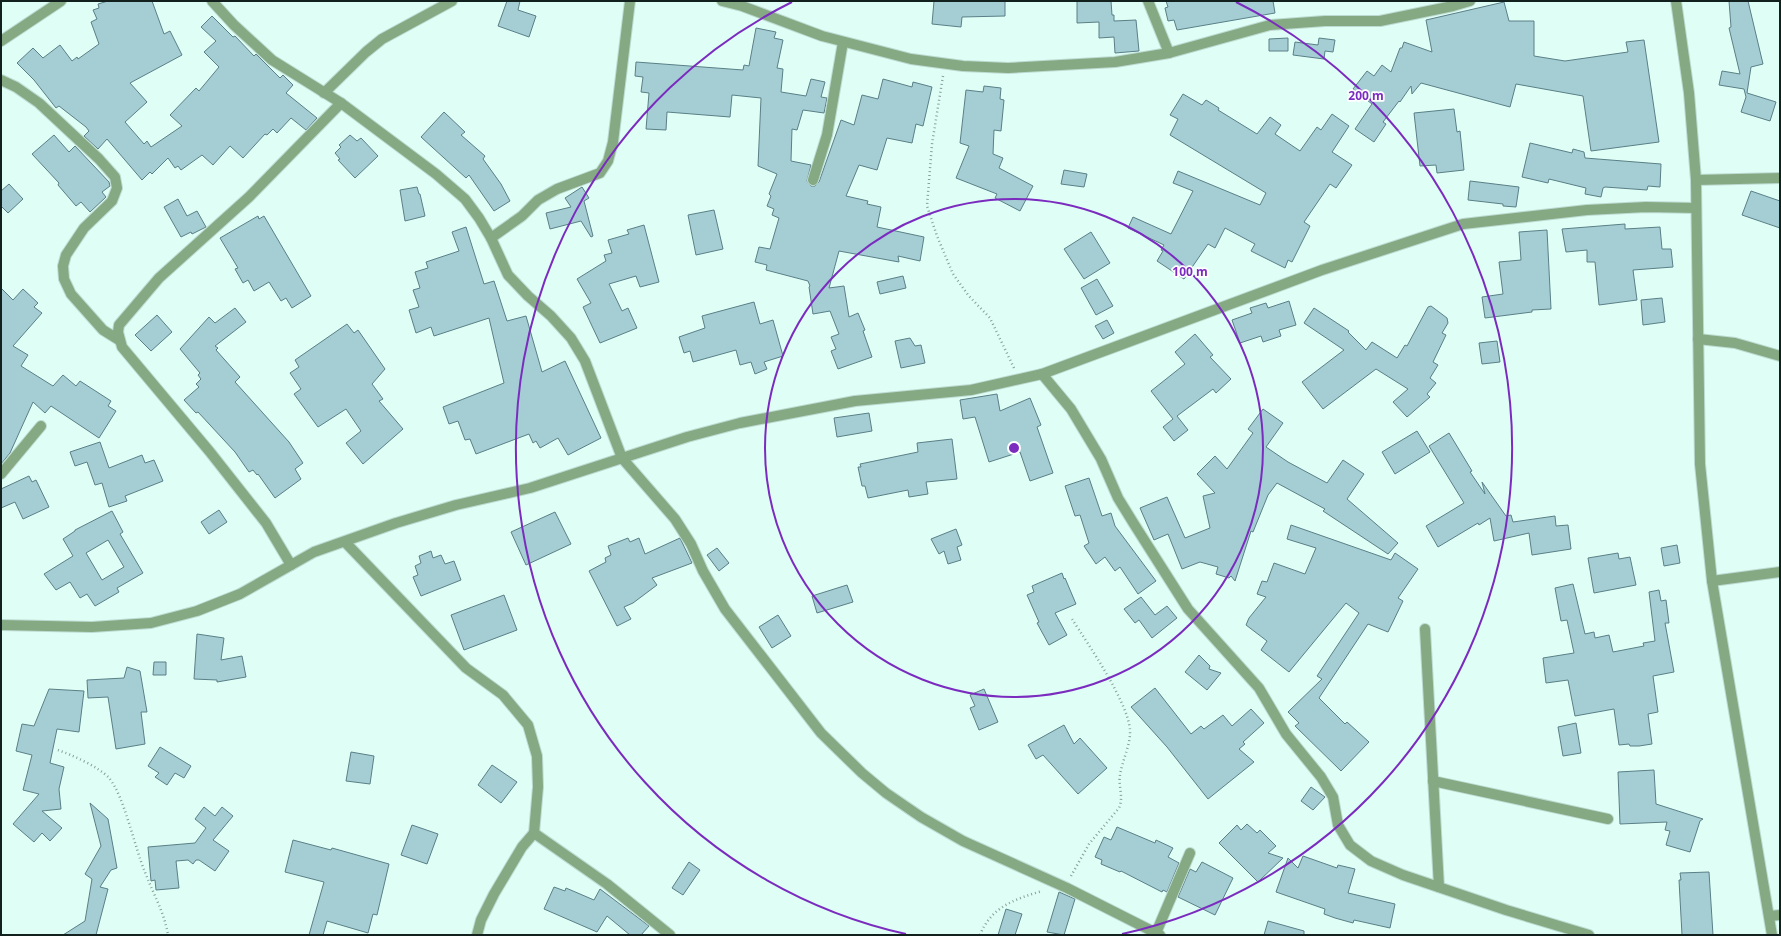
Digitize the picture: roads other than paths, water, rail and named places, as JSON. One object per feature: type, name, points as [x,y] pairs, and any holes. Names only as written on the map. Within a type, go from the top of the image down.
[{"type":"street","points":[[1,41],[61,1]]},
{"type":"street","points":[[212,1],[234,25],[272,60],[341,103],[436,174],[464,199],[480,218],[508,275],[528,296],[551,316],[571,338],[584,361],[622,458],[675,520],[691,544],[703,571],[725,609],[779,680],[822,733],[862,773],[886,793],[927,820],[963,841],[1057,883],[1158,934],[1190,853]]},
{"type":"street","points":[[324,93],[366,52],[382,39],[452,1]]},
{"type":"street","points":[[491,238],[522,216],[538,200],[557,189],[600,172],[608,161],[613,142],[630,1]]},
{"type":"street","points":[[722,1],[742,6],[822,36],[911,59],[945,64],[1008,68],[1115,62],[1169,53],[1270,26],[1325,21],[1380,21],[1470,1]]},
{"type":"street","points":[[1148,1],[1169,53]]},
{"type":"street","points":[[1676,1],[1689,93],[1696,180],[1700,464],[1712,581],[1775,915],[1772,935]]},
{"type":"street","points":[[813,180],[827,135],[843,42]]},
{"type":"street","points":[[1,80],[16,87],[39,103],[115,177],[117,188],[112,201],[84,228],[66,255],[63,266],[64,279],[71,294],[103,330],[119,340]]},
{"type":"street","points":[[291,565],[266,523],[210,452],[122,347],[119,340],[119,325],[123,318],[159,278],[249,197],[341,103]]},
{"type":"street","points":[[1696,180],[1780,178]]},
{"type":"street","points":[[1,625],[92,627],[151,623],[197,611],[240,594],[314,552],[396,523],[456,505],[530,488],[687,437],[788,412],[855,401],[971,390],[1042,374],[1322,270],[1463,224],[1587,210],[1646,207],[1696,208]]},
{"type":"street","points":[[1698,338],[1735,344],[1780,356]]},
{"type":"street","points":[[1042,374],[1071,409],[1101,459],[1118,498],[1188,609],[1259,688],[1286,734],[1321,777],[1333,797],[1338,825],[1350,845],[1371,861],[1403,875],[1589,935]]},
{"type":"street","points":[[1,474],[41,426]]},
{"type":"street","points":[[345,542],[466,668],[503,695],[528,725],[537,764],[538,787],[534,833],[522,847],[494,894],[481,920],[477,935]]},
{"type":"street","points":[[1712,581],[1780,572]]},
{"type":"street","points":[[1425,628],[1439,887]]},
{"type":"street","points":[[1433,781],[1608,819]]},
{"type":"street","points":[[534,833],[608,884],[670,935]]}]
